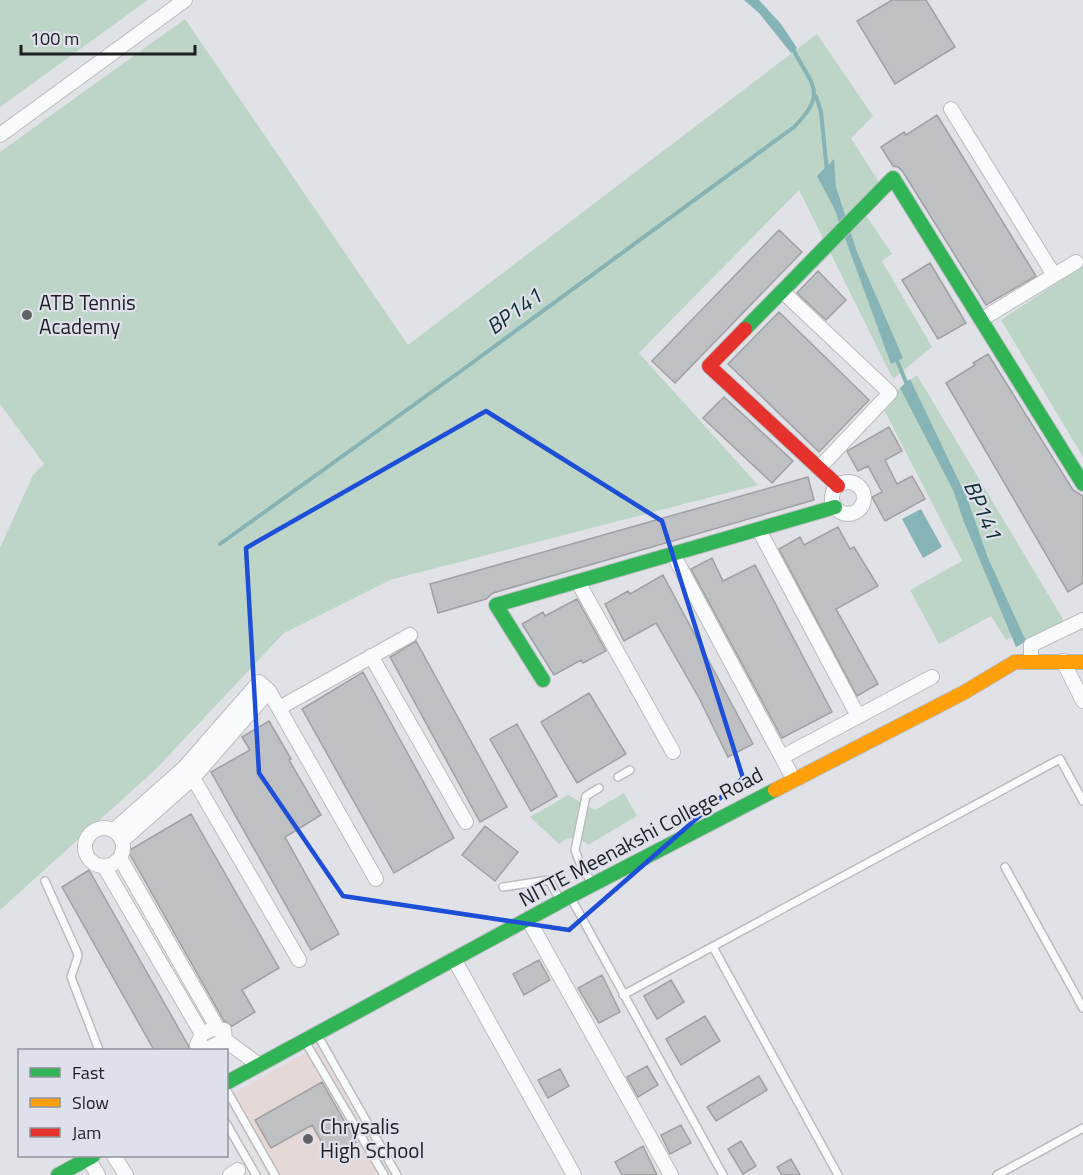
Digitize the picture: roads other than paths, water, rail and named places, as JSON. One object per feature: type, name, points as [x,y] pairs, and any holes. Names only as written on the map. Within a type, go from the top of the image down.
[{"type":"street","points":[[0,135],[185,0]]},
{"type":"street","points":[[951,109],[1054,275]]},
{"type":"street","points":[[838,486],[709,366],[893,178],[1083,484]]},
{"type":"street","points":[[982,319],[1076,262]]},
{"type":"street","points":[[783,291],[890,393],[820,467]]},
{"type":"street","points":[[844,482],[854,483],[862,490],[863,500],[859,509],[850,513],[840,512],[835,507],[832,495],[838,486],[844,482]]},
{"type":"street","points":[[543,680],[496,606],[835,507]]},
{"type":"street","points":[[759,530],[858,716]]},
{"type":"street","points":[[673,554],[794,780]]},
{"type":"street","points":[[578,582],[673,752]]},
{"type":"street","points":[[1031,661],[1031,645],[1083,620]]},
{"type":"street","points":[[279,708],[410,634]]},
{"type":"street","points":[[372,656],[466,822]]},
{"type":"street","name":"NITTE Meenakshi College Road","points":[[228,1082],[528,919],[963,693],[1015,662],[1083,662]]},
{"type":"street","points":[[1063,662],[1083,701]]},
{"type":"street","points":[[782,757],[932,677]]},
{"type":"street","points":[[118,835],[189,773],[259,682],[279,708],[376,879]]},
{"type":"street","points":[[189,773],[299,960]]},
{"type":"street","points":[[107,827],[118,835],[123,850],[120,858],[115,863],[104,866],[89,859],[85,843],[91,832],[107,827]]},
{"type":"street","points":[[120,858],[222,1034]]},
{"type":"street","points":[[104,866],[202,1034]]},
{"type":"street","points":[[528,919],[671,1175]]},
{"type":"street","points":[[454,959],[574,1175]]},
{"type":"street","points":[[203,1049],[197,1045],[202,1034],[212,1029],[222,1034],[259,1065]]},
{"type":"street","points":[[205,1049],[222,1034]]},
{"type":"street","points":[[58,1175],[91,1157],[98,1175]]},
{"type":"street","points":[[115,1157],[126,1175]]},
{"type":"lane","points":[[623,995],[1060,759],[1083,801]]},
{"type":"lane","points":[[618,777],[630,770]]},
{"type":"lane","points":[[593,885],[581,866],[576,850],[586,796],[599,788]]},
{"type":"lane","points":[[1005,867],[1083,1008]]},
{"type":"lane","points":[[503,887],[549,880],[566,899],[623,995],[723,1175]]},
{"type":"lane","points":[[45,881],[77,952],[78,957],[71,976],[99,1049]]},
{"type":"lane","points":[[713,947],[838,1175]]},
{"type":"lane","points":[[310,1037],[384,1175]]},
{"type":"lane","points":[[310,1037],[397,1175]]},
{"type":"lane","points":[[228,1093],[275,1175]]},
{"type":"lane","points":[[228,1126],[256,1175]]},
{"type":"lane","points":[[997,1175],[1009,1172],[1083,1128]]},
{"type":"water","points":[[744,0],[759,0],[781,24],[797,48],[791,53],[759,13]]},
{"type":"water","points":[[834,159],[836,187],[857,252],[903,358],[891,364],[834,208],[817,176]]},
{"type":"water","points":[[910,379],[967,498],[988,558],[1026,641],[1016,647],[953,490],[900,388]]},
{"type":"water","points":[[921,509],[942,547],[923,558],[902,519]]},
{"type":"waterway","name":"BP141","points":[[220,544],[794,127],[805,115],[814,96],[810,80],[793,49]]},
{"type":"waterway","name":"BP141","points":[[816,96],[821,112],[827,171]]},
{"type":"waterway","name":"BP141","points":[[896,358],[908,387]]},
{"type":"place","name":"ATB Tennis Academy","points":[[27,315]]},
{"type":"place","name":"Chrysalis High School","points":[[308,1139]]}]
